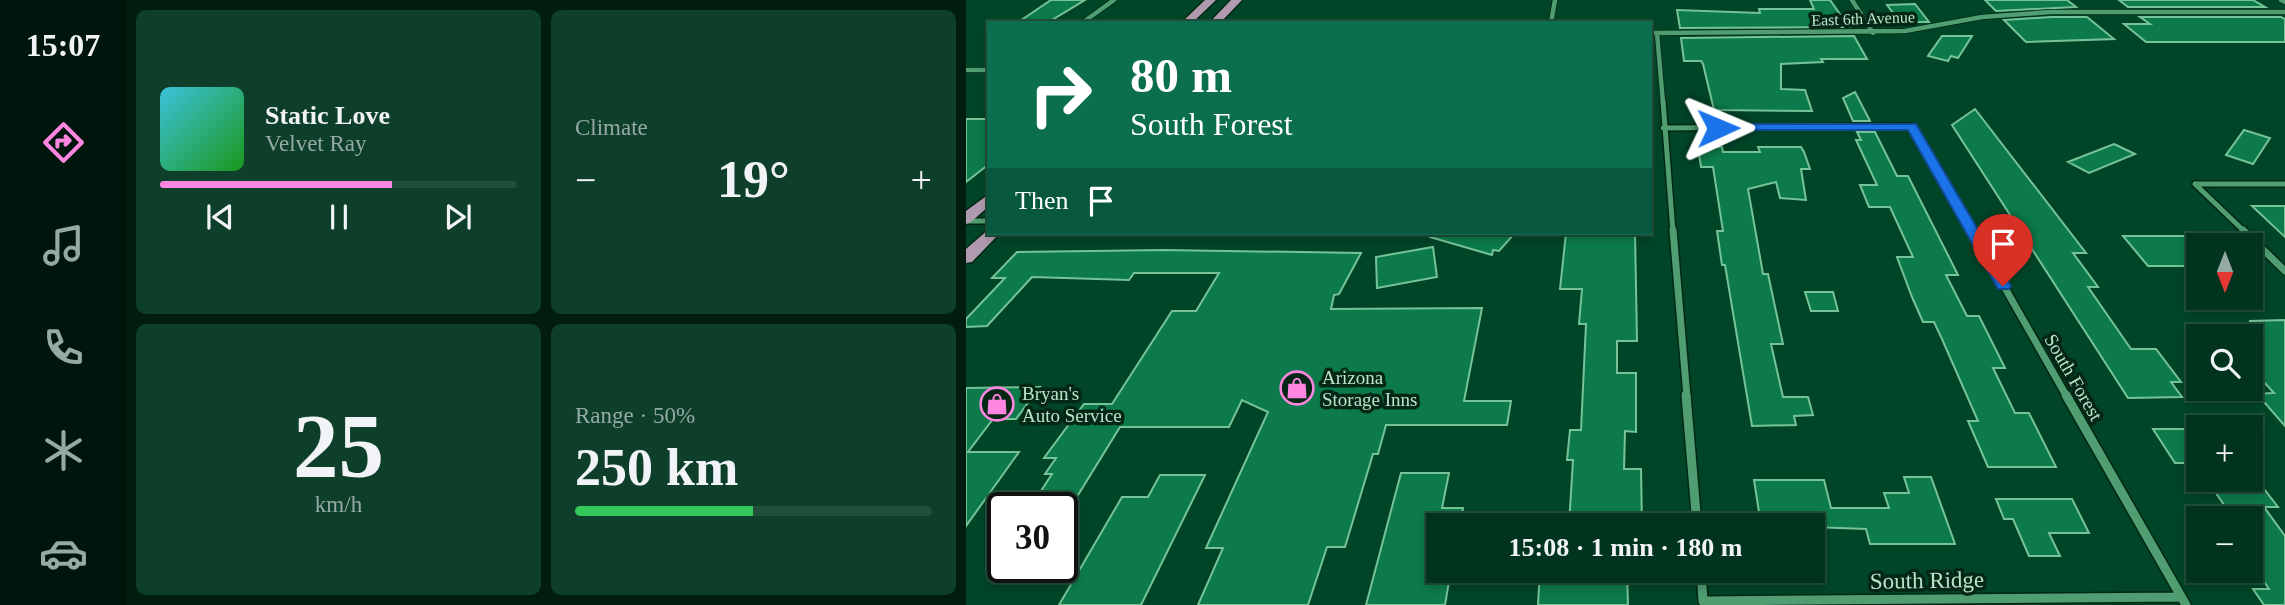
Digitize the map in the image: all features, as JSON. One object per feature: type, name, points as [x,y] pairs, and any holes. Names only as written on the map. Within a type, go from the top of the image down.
[{"type":"main road","points":[[1188,21],[1211,0]]},
{"type":"main road","points":[[1216,21],[1237,0]]},
{"type":"main road","points":[[966,220],[987,200]]},
{"type":"main road","points":[[966,258],[990,235]]},
{"type":"street","points":[[1085,21],[1114,0]]},
{"type":"street","points":[[1551,21],[1555,0]]},
{"type":"street","points":[[1852,0],[1873,33]]},
{"type":"street","name":"East 6th Avenue","points":[[1654,33],[1873,33],[2026,13],[2285,12]]},
{"type":"street","points":[[1654,33],[1696,513]]},
{"type":"street","points":[[966,70],[987,70]]},
{"type":"street","name":"South Forest","points":[[1663,128],[1912,126],[2184,601]]},
{"type":"street","points":[[2285,184],[2195,184],[2285,271]]},
{"type":"street","points":[[966,220],[987,221]]},
{"type":"street","name":"South Ridge","points":[[1702,583],[1703,601],[2184,601]]},
{"type":"building","points":[[1051,0],[1085,0],[1050,21],[1020,21]]},
{"type":"building","points":[[1810,0],[1830,0],[1849,27],[1680,28],[1677,10],[1760,13],[1759,9],[1814,9]]},
{"type":"building","points":[[1985,0],[2067,0],[2076,7],[1996,11]]},
{"type":"building","points":[[2119,0],[2253,0],[2265,7],[2128,7]]},
{"type":"building","points":[[1915,4],[1929,22],[1900,22],[1887,5]]},
{"type":"building","points":[[2087,17],[2114,39],[2026,42],[2004,20]]},
{"type":"building","points":[[2140,17],[2281,17],[2285,19],[2285,42],[2146,42],[2124,24],[2150,24]]},
{"type":"building","points":[[1854,36],[1867,59],[1821,59],[1823,62],[1781,64],[1781,89],[1805,90],[1812,111],[1714,110],[1703,64],[1701,61],[1684,61],[1681,38]]},
{"type":"building","points":[[1942,36],[1972,36],[1958,58],[1951,56],[1948,61],[1928,56]]},
{"type":"building","points":[[1855,92],[1870,121],[1853,121],[1843,98]]},
{"type":"building","points":[[1975,109],[2086,253],[2073,253],[2098,287],[2088,287],[2131,349],[2156,349],[2181,382],[2171,382],[2182,397],[2128,398],[1952,125]]},
{"type":"building","points":[[966,119],[987,119],[987,166],[966,182]]},
{"type":"building","points":[[2244,130],[2270,138],[2253,164],[2226,155]]},
{"type":"building","points":[[1857,132],[1875,132],[1897,176],[1908,176],[1958,275],[1946,275],[1967,316],[1979,316],[2005,368],[1993,368],[2015,413],[2029,413],[2056,467],[1988,467],[1968,421],[1978,421],[1934,322],[1923,322],[1897,257],[1913,257],[1890,207],[1869,207],[1860,185],[1877,185],[1856,140],[1861,140]]},
{"type":"building","points":[[2114,144],[2135,154],[2089,173],[2068,162]]},
{"type":"building","points":[[1698,147],[1722,147],[1723,152],[1760,152],[1758,147],[1801,147],[1810,169],[1801,169],[1806,200],[1780,198],[1776,182],[1748,189],[1763,274],[1768,274],[1783,344],[1771,344],[1783,397],[1808,397],[1813,415],[1794,416],[1796,425],[1752,426],[1725,265],[1722,265],[1717,231],[1723,231],[1713,167],[1701,167]]},
{"type":"building","points":[[2252,206],[2285,206],[2285,237]]},
{"type":"building","points":[[1513,235],[1499,251],[1493,250],[1492,255],[1430,237]]},
{"type":"building","points":[[1566,235],[1635,235],[1637,341],[1617,341],[1617,373],[1636,373],[1636,432],[1625,431],[1624,469],[1641,469],[1642,513],[1570,513],[1573,460],[1567,460],[1570,430],[1581,430],[1586,324],[1579,324],[1582,289],[1560,289]]},
{"type":"building","points":[[2123,236],[2186,236],[2186,266],[2148,266]]},
{"type":"building","points":[[1433,247],[1437,277],[1377,288],[1376,257]]},
{"type":"building","points":[[1164,250],[1361,253],[1339,294],[1334,295],[1331,309],[1482,308],[1464,401],[1511,401],[1507,425],[1386,425],[1378,454],[1373,454],[1345,547],[1327,547],[1308,605],[1198,605],[1223,548],[1206,548],[1268,412],[1242,400],[1229,427],[1120,427],[1078,495],[1078,492],[1041,491],[1052,474],[1045,474],[1056,458],[1044,458],[1084,404],[1112,404],[1172,311],[1196,311],[1219,273],[1134,273],[1129,280],[1032,277],[987,326],[966,327],[966,319],[1005,278],[992,278],[1017,252]]},
{"type":"building","points":[[1805,292],[1833,292],[1838,311],[1811,311]]},
{"type":"building","points":[[2285,320],[2285,426],[2263,401],[2263,394],[2274,393],[2263,381],[2263,324],[2250,324],[2250,321]]},
{"type":"building","points":[[1040,387],[1016,419],[993,419],[968,452],[1019,452],[990,492],[987,492],[987,497],[966,526],[966,388]]},
{"type":"building","points":[[2153,429],[2186,429],[2186,463],[2175,463]]},
{"type":"building","points":[[1401,473],[1449,473],[1442,508],[1463,508],[1462,513],[1426,513],[1426,583],[1449,583],[1445,605],[1366,605]]},
{"type":"building","points":[[1160,475],[1205,475],[1141,605],[1059,605],[1072,583],[1078,583],[1078,572],[1122,497],[1148,497]]},
{"type":"building","points":[[1904,477],[1931,477],[1955,544],[1870,544],[1866,529],[1825,527],[1825,513],[1759,513],[1754,480],[1824,480],[1831,508],[1889,508],[1884,493],[1909,493]]},
{"type":"building","points":[[2263,488],[2278,507],[2264,507],[2285,536],[2285,605],[2264,605],[2253,589],[2269,589],[2263,580],[2263,506],[2225,506],[2215,492],[2263,492]]},
{"type":"building","points":[[1996,499],[2072,499],[2089,533],[2049,533],[2060,556],[2029,556],[2013,519],[2004,519]]},
{"type":"building","points":[[1539,583],[1627,583],[1628,605],[1538,605]]},
{"type":"place","name":"Arizona Storage Inns","points":[[1297,388]]},
{"type":"place","name":"Bryan's Auto Service","points":[[997,404]]},
{"type":"route","points":[[1718,128],[1912,126],[2003,286]]}]
